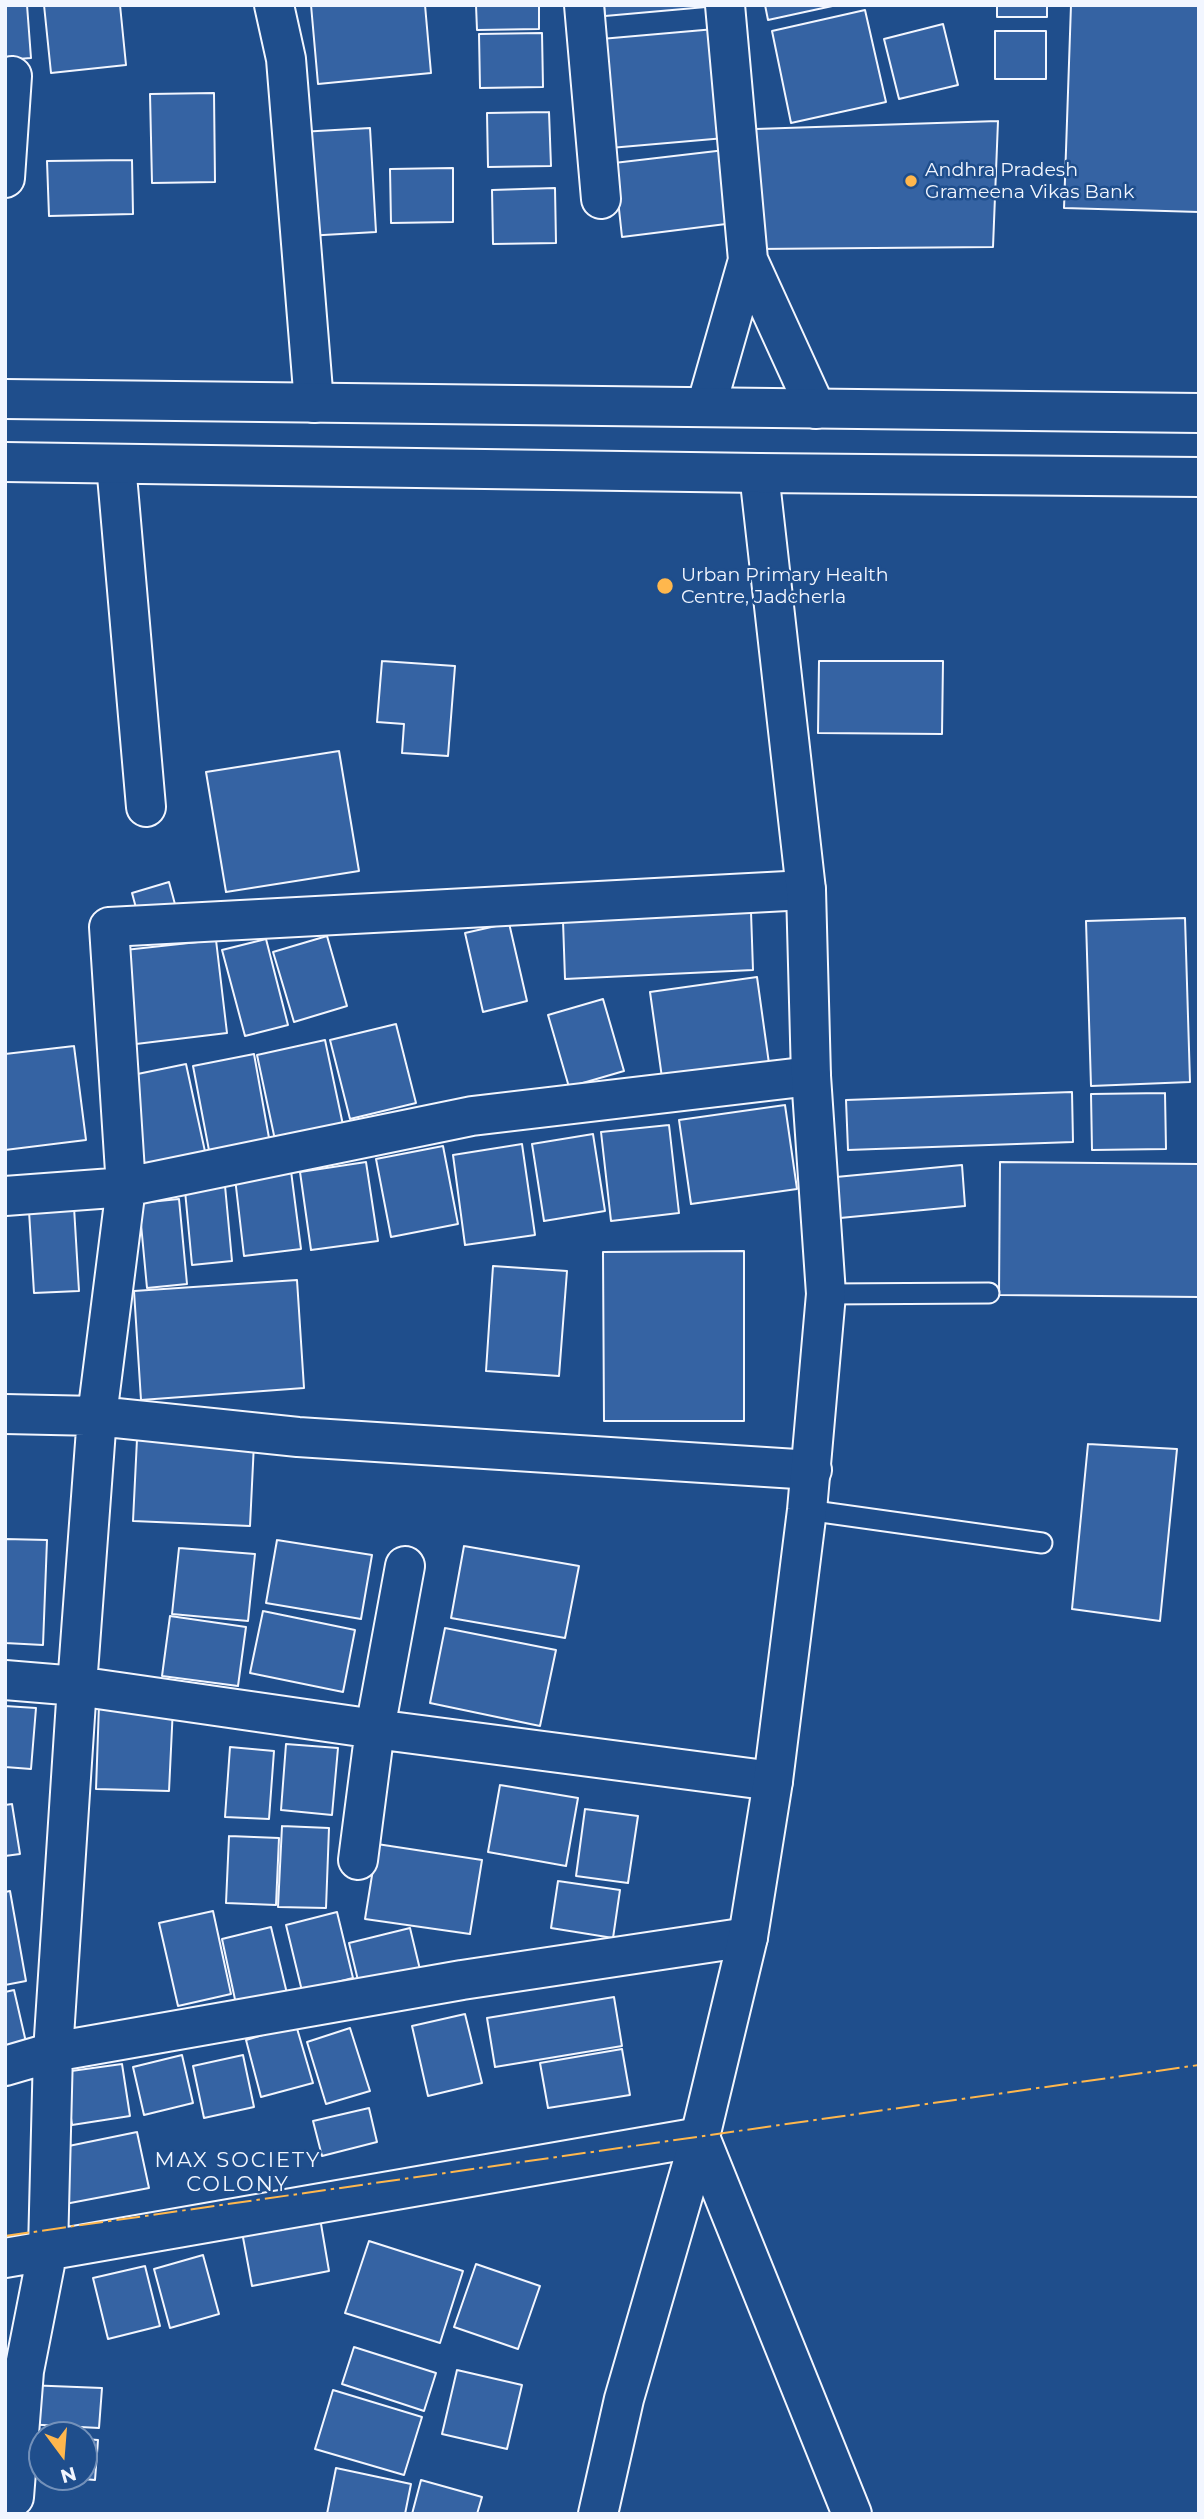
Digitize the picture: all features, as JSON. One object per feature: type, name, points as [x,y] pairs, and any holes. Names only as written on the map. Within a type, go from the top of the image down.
[{"type":"main road","points":[[274,5],[286,58],[314,403]]},
{"type":"main road","points":[[584,5],[601,199]]},
{"type":"main road","points":[[725,5],[748,260],[816,409]]},
{"type":"main road","points":[[5,178],[12,76]]},
{"type":"main road","points":[[706,407],[748,260]]},
{"type":"main road","points":[[5,399],[1199,413]]},
{"type":"main road","points":[[5,461],[1199,477]]},
{"type":"main road","points":[[116,464],[146,807]]},
{"type":"main road","points":[[598,2514],[624,2399],[700,2137],[748,1937],[773,1781],[812,1470],[826,1294],[811,1076],[806,890],[759,473]]},
{"type":"main road","points":[[14,2497],[24,2371],[48,2249],[53,2052],[77,1686],[97,1416],[126,1187],[109,928],[806,890]]},
{"type":"main road","points":[[5,1196],[126,1187],[472,1116],[811,1076]]},
{"type":"main road","points":[[5,1414],[97,1416],[298,1437],[812,1470]]},
{"type":"main road","points":[[358,1860],[375,1730],[405,1566]]},
{"type":"main road","points":[[5,1681],[77,1686],[375,1730],[773,1781]]},
{"type":"main road","points":[[5,2066],[53,2052],[462,1980],[748,1937]]},
{"type":"main road","points":[[5,2258],[700,2137]]},
{"type":"main road","points":[[700,2137],[852,2514]]},
{"type":"lane","points":[[826,1294],[989,1293]]},
{"type":"lane","points":[[807,1510],[1042,1544]]},
{"type":"building","points":[[5,5],[27,5],[31,58],[5,60]]},
{"type":"building","points":[[44,5],[120,5],[126,65],[51,73]]},
{"type":"building","points":[[311,5],[425,5],[431,73],[318,84]]},
{"type":"building","points":[[476,5],[539,5],[539,29],[477,30]]},
{"type":"building","points":[[604,5],[717,5],[717,6],[605,16]]},
{"type":"building","points":[[765,5],[837,5],[768,20]]},
{"type":"building","points":[[997,5],[1047,5],[1047,17],[997,17]]},
{"type":"building","points":[[1071,5],[1199,5],[1199,212],[1064,208]]},
{"type":"building","points":[[865,10],[886,102],[791,123],[772,31]]},
{"type":"building","points":[[943,24],[958,85],[899,99],[884,39]]},
{"type":"building","points":[[715,29],[725,138],[610,148],[601,39]]},
{"type":"building","points":[[995,31],[1046,31],[1046,79],[995,79]]},
{"type":"building","points":[[542,33],[543,87],[480,88],[479,34]]},
{"type":"building","points":[[214,93],[215,182],[152,183],[150,94]]},
{"type":"building","points":[[549,112],[551,166],[488,167],[487,113]]},
{"type":"building","points":[[998,121],[993,247],[756,249],[755,129]]},
{"type":"building","points":[[370,128],[376,232],[306,236],[300,132]]},
{"type":"building","points":[[725,150],[734,223],[622,237],[614,163]]},
{"type":"building","points":[[132,160],[133,214],[49,216],[47,161]]},
{"type":"building","points":[[453,168],[453,222],[391,223],[390,169]]},
{"type":"building","points":[[555,188],[556,243],[493,244],[492,190]]},
{"type":"building","points":[[382,661],[455,666],[448,756],[402,753],[404,724],[377,722]]},
{"type":"building","points":[[819,661],[943,661],[942,734],[818,733]]},
{"type":"building","points":[[339,751],[359,871],[226,892],[206,772]]},
{"type":"building","points":[[169,882],[176,908],[139,919],[132,893]]},
{"type":"building","points":[[751,912],[753,970],[565,979],[563,921]]},
{"type":"building","points":[[1185,918],[1190,1082],[1091,1086],[1086,921]]},
{"type":"building","points":[[509,923],[527,1001],[483,1012],[465,933]]},
{"type":"building","points":[[327,936],[347,1006],[294,1022],[273,952]]},
{"type":"building","points":[[266,939],[288,1025],[245,1036],[222,950]]},
{"type":"building","points":[[216,940],[227,1033],[136,1044],[125,950]]},
{"type":"building","points":[[757,977],[771,1078],[664,1092],[650,992]]},
{"type":"building","points":[[603,999],[624,1071],[569,1087],[548,1015]]},
{"type":"building","points":[[396,1024],[416,1103],[350,1119],[330,1040]]},
{"type":"building","points":[[325,1040],[343,1125],[275,1140],[257,1055]]},
{"type":"building","points":[[74,1046],[86,1140],[5,1150],[5,1054]]},
{"type":"building","points":[[254,1054],[271,1149],[211,1161],[193,1066]]},
{"type":"building","points":[[186,1064],[206,1156],[143,1170],[123,1077]]},
{"type":"building","points":[[1072,1092],[1073,1142],[848,1150],[846,1100]]},
{"type":"building","points":[[1165,1093],[1166,1149],[1092,1150],[1091,1094]]},
{"type":"building","points":[[785,1105],[797,1189],[691,1204],[679,1120]]},
{"type":"building","points":[[669,1125],[679,1213],[611,1221],[601,1132]]},
{"type":"building","points":[[593,1134],[605,1211],[544,1221],[532,1144]]},
{"type":"building","points":[[522,1144],[535,1235],[465,1245],[453,1155]]},
{"type":"building","points":[[443,1146],[458,1224],[391,1237],[376,1159]]},
{"type":"building","points":[[366,1162],[378,1241],[311,1250],[300,1172]]},
{"type":"building","points":[[1000,1162],[1199,1164],[1199,1297],[999,1295]]},
{"type":"building","points":[[962,1165],[965,1206],[840,1218],[836,1177]]},
{"type":"building","points":[[291,1171],[301,1249],[244,1256],[235,1178]]},
{"type":"building","points":[[224,1175],[232,1261],[192,1265],[184,1180]]},
{"type":"building","points":[[179,1199],[187,1284],[147,1288],[139,1203]]},
{"type":"building","points":[[74,1207],[79,1291],[34,1293],[29,1211]]},
{"type":"building","points":[[744,1251],[744,1421],[604,1421],[603,1252]]},
{"type":"building","points":[[493,1266],[567,1271],[559,1376],[486,1371]]},
{"type":"building","points":[[297,1280],[304,1388],[141,1400],[134,1291]]},
{"type":"building","points":[[137,1439],[254,1443],[250,1526],[133,1521]]},
{"type":"building","points":[[1088,1444],[1177,1449],[1160,1621],[1072,1609]]},
{"type":"building","points":[[5,1539],[47,1540],[43,1645],[5,1643]]},
{"type":"building","points":[[277,1540],[372,1555],[361,1619],[266,1603]]},
{"type":"building","points":[[464,1546],[579,1566],[565,1638],[451,1618]]},
{"type":"building","points":[[179,1548],[255,1554],[248,1621],[172,1614]]},
{"type":"building","points":[[263,1611],[355,1630],[343,1692],[250,1673]]},
{"type":"building","points":[[170,1616],[246,1627],[238,1686],[162,1676]]},
{"type":"building","points":[[445,1628],[556,1650],[540,1726],[430,1703]]},
{"type":"building","points":[[99,1705],[173,1707],[169,1791],[96,1789]]},
{"type":"building","points":[[5,1706],[36,1708],[31,1769],[5,1767]]},
{"type":"building","points":[[286,1744],[338,1748],[332,1815],[281,1810]]},
{"type":"building","points":[[230,1747],[274,1751],[269,1819],[225,1817]]},
{"type":"building","points":[[500,1785],[578,1798],[566,1866],[488,1852]]},
{"type":"building","points":[[12,1804],[20,1854],[5,1856],[5,1805]]},
{"type":"building","points":[[585,1809],[638,1816],[628,1883],[576,1876]]},
{"type":"building","points":[[282,1826],[329,1828],[326,1908],[278,1907]]},
{"type":"building","points":[[229,1836],[279,1838],[276,1905],[226,1903]]},
{"type":"building","points":[[377,1844],[482,1860],[470,1934],[365,1919]]},
{"type":"building","points":[[558,1881],[620,1890],[613,1938],[551,1928]]},
{"type":"building","points":[[10,1891],[26,1981],[5,1985],[5,1892]]},
{"type":"building","points":[[213,1911],[231,1994],[178,2006],[159,1923]]},
{"type":"building","points":[[337,1912],[353,1978],[302,1991],[286,1925]]},
{"type":"building","points":[[271,1927],[290,2006],[239,2018],[222,1939]]},
{"type":"building","points":[[410,1928],[423,1982],[362,1997],[349,1943]]},
{"type":"building","points":[[14,1990],[28,2051],[5,2056],[5,1992]]},
{"type":"building","points":[[614,1997],[622,2046],[495,2067],[487,2018]]},
{"type":"building","points":[[465,2014],[482,2083],[428,2096],[412,2026]]},
{"type":"building","points":[[296,2025],[313,2083],[261,2097],[246,2040]]},
{"type":"building","points":[[350,2028],[370,2091],[326,2104],[307,2042]]},
{"type":"building","points":[[622,2049],[630,2095],[548,2108],[540,2063]]},
{"type":"building","points":[[182,2055],[193,2103],[144,2115],[133,2067]]},
{"type":"building","points":[[243,2055],[254,2107],[204,2118],[193,2066]]},
{"type":"building","points":[[122,2064],[130,2116],[72,2125],[64,2072]]},
{"type":"building","points":[[369,2108],[377,2142],[322,2156],[313,2121]]},
{"type":"building","points":[[137,2132],[149,2188],[65,2204],[54,2149]]},
{"type":"building","points":[[320,2218],[329,2271],[252,2286],[242,2232]]},
{"type":"building","points":[[369,2241],[463,2271],[440,2343],[345,2313]]},
{"type":"building","points":[[203,2255],[219,2314],[170,2328],[154,2269]]},
{"type":"building","points":[[476,2264],[540,2286],[518,2349],[454,2327]]},
{"type":"building","points":[[145,2266],[160,2326],[108,2339],[93,2278]]},
{"type":"building","points":[[354,2347],[436,2373],[424,2411],[342,2384]]},
{"type":"building","points":[[457,2370],[522,2385],[507,2449],[442,2434]]},
{"type":"building","points":[[26,2385],[102,2388],[99,2428],[98,2421],[28,2421],[28,2424],[24,2424]]},
{"type":"building","points":[[333,2390],[422,2417],[404,2475],[315,2449]]},
{"type":"building","points":[[25,2435],[28,2435],[28,2474],[22,2473]]},
{"type":"building","points":[[336,2468],[411,2484],[405,2514],[327,2514]]},
{"type":"building","points":[[421,2480],[482,2497],[477,2514],[412,2514]]},
{"type":"power","points":[[5,2236],[1199,2065]]},
{"type":"place","name":"Andhra Pradesh Grameena Vikas Bank","points":[[911,181]]},
{"type":"place","name":"Urban Primary Health Centre, Jadcherla","points":[[665,586]]},
{"type":"district","name":"MAX SOCIETY COLONY","points":[[238,2173]]}]
